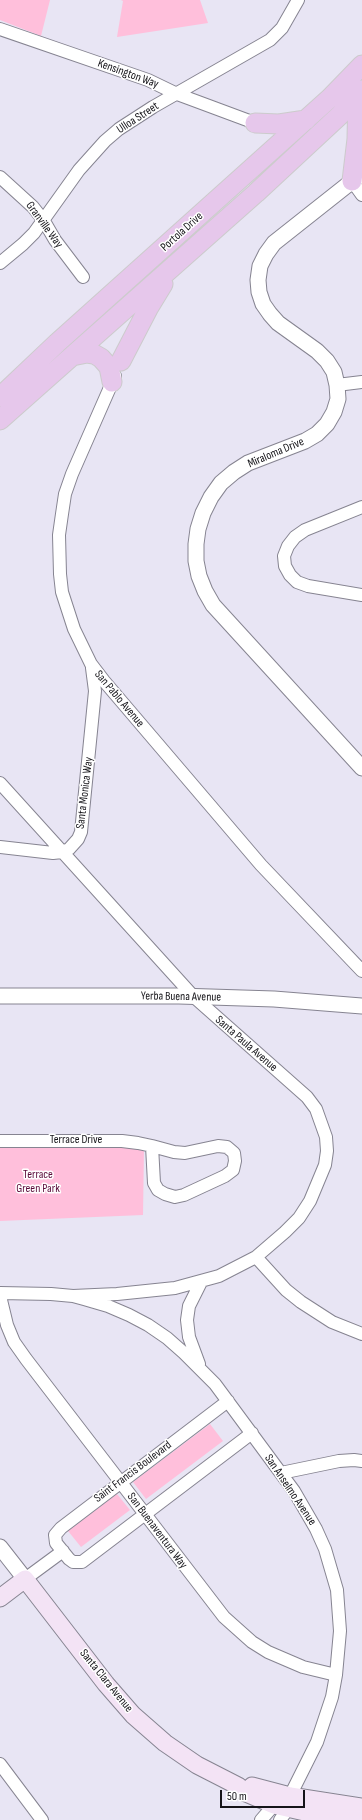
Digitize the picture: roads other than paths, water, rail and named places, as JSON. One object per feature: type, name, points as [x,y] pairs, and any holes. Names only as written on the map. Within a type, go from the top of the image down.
[{"type":"main road","name":"Portola Drive","points":[[0,397],[95,309],[330,98],[362,65]]},
{"type":"main road","points":[[359,183],[357,139],[362,70]]},
{"type":"main road","points":[[330,98],[342,92],[360,95]]},
{"type":"main road","name":"Portola Drive","points":[[0,420],[186,255],[360,95]]},
{"type":"main road","points":[[255,123],[278,124],[306,120]]},
{"type":"main road","points":[[255,123],[264,127],[271,138],[270,150],[266,155]]},
{"type":"main road","points":[[121,361],[160,288],[186,255]]},
{"type":"main road","points":[[95,309],[121,342],[123,352],[121,361]]},
{"type":"main road","points":[[72,356],[87,353],[94,354],[101,358],[109,367],[112,382]]},
{"type":"main road","points":[[0,1598],[25,1579]]},
{"type":"main road","name":"Santa Clara Avenue","points":[[25,1579],[110,1689],[133,1715],[181,1755],[213,1774],[238,1786],[246,1793],[283,1807]]},
{"type":"main road","points":[[283,1807],[362,1807]]},
{"type":"main road","points":[[283,1807],[357,1820]]},
{"type":"street","name":"Ulloa Street","points":[[0,263],[23,244],[44,221],[79,170],[104,141],[135,118],[270,40],[282,28],[291,15],[298,0]]},
{"type":"street","name":"Kensington Way","points":[[0,29],[148,80],[177,94],[255,123]]},
{"type":"street","name":"Granville Way","points":[[0,177],[28,202],[44,221],[55,240],[83,277]]},
{"type":"street","name":"Miraloma Drive","points":[[359,183],[274,243],[260,266],[258,280],[259,292],[263,304],[270,314],[278,323],[317,351],[327,361],[334,372],[338,399],[334,412],[327,424],[317,434],[305,441],[248,463],[221,483],[211,497],[198,529],[196,561],[201,581],[213,605],[362,768]]},
{"type":"street","name":"San Pablo Avenue","points":[[121,361],[72,474],[65,494],[59,535],[59,561],[62,592],[74,629],[91,664],[235,836],[292,899],[362,971]]},
{"type":"street","points":[[337,385],[362,382]]},
{"type":"street","points":[[362,508],[305,530],[295,537],[288,546],[284,556],[285,566],[290,575],[297,582],[308,586],[362,595]]},
{"type":"street","name":"Santa Monica Way","points":[[62,852],[69,850],[75,844],[81,832],[95,691],[91,664]]},
{"type":"street","name":"Santa Paula Avenue","points":[[0,783],[193,996],[307,1096],[316,1109],[326,1137],[327,1151],[325,1165],[310,1201],[299,1218],[256,1257],[238,1268],[201,1282],[175,1288]]},
{"type":"street","points":[[0,847],[52,853],[62,852]]},
{"type":"street","name":"Yerba Buena Avenue","points":[[0,996],[193,996],[274,999],[362,1006]]},
{"type":"street","name":"Terrace Drive","points":[[0,1141],[106,1140],[138,1143],[152,1146],[174,1152],[185,1153],[208,1147],[227,1147],[234,1153],[235,1161],[233,1170],[225,1176],[184,1195],[175,1196],[165,1194],[158,1190],[154,1183],[152,1146]]},
{"type":"street","points":[[256,1257],[286,1290],[301,1302],[332,1322],[362,1334]]},
{"type":"street","name":"San Anselmo Avenue","points":[[201,1282],[189,1306],[187,1320],[188,1337],[193,1351],[203,1370]]},
{"type":"street","name":"San Anselmo Avenue","points":[[0,1293],[73,1296],[117,1294],[175,1288]]},
{"type":"street","name":"San Buenaventura Way","points":[[0,1296],[7,1325],[14,1342],[212,1603],[238,1631],[262,1649],[285,1661],[336,1675]]},
{"type":"street","name":"San Anselmo Avenue","points":[[73,1296],[108,1306],[148,1326],[184,1353],[203,1370],[228,1401],[281,1473],[316,1529],[332,1570],[337,1590],[340,1631],[336,1675],[332,1697],[317,1742],[283,1807],[260,1820]]},
{"type":"street","name":"Saint Francis Boulevard","points":[[63,1551],[55,1539],[57,1531],[228,1401]]},
{"type":"street","points":[[25,1579],[63,1551],[73,1562],[82,1562],[252,1433]]},
{"type":"street","points":[[281,1473],[339,1461],[362,1461]]},
{"type":"street","name":"Santa Clara Avenue","points":[[0,1547],[25,1579]]},
{"type":"street","points":[[0,1764],[42,1820]]},
{"type":"park label","name":"Terrace Green Park","points":[[38,1182]]}]
